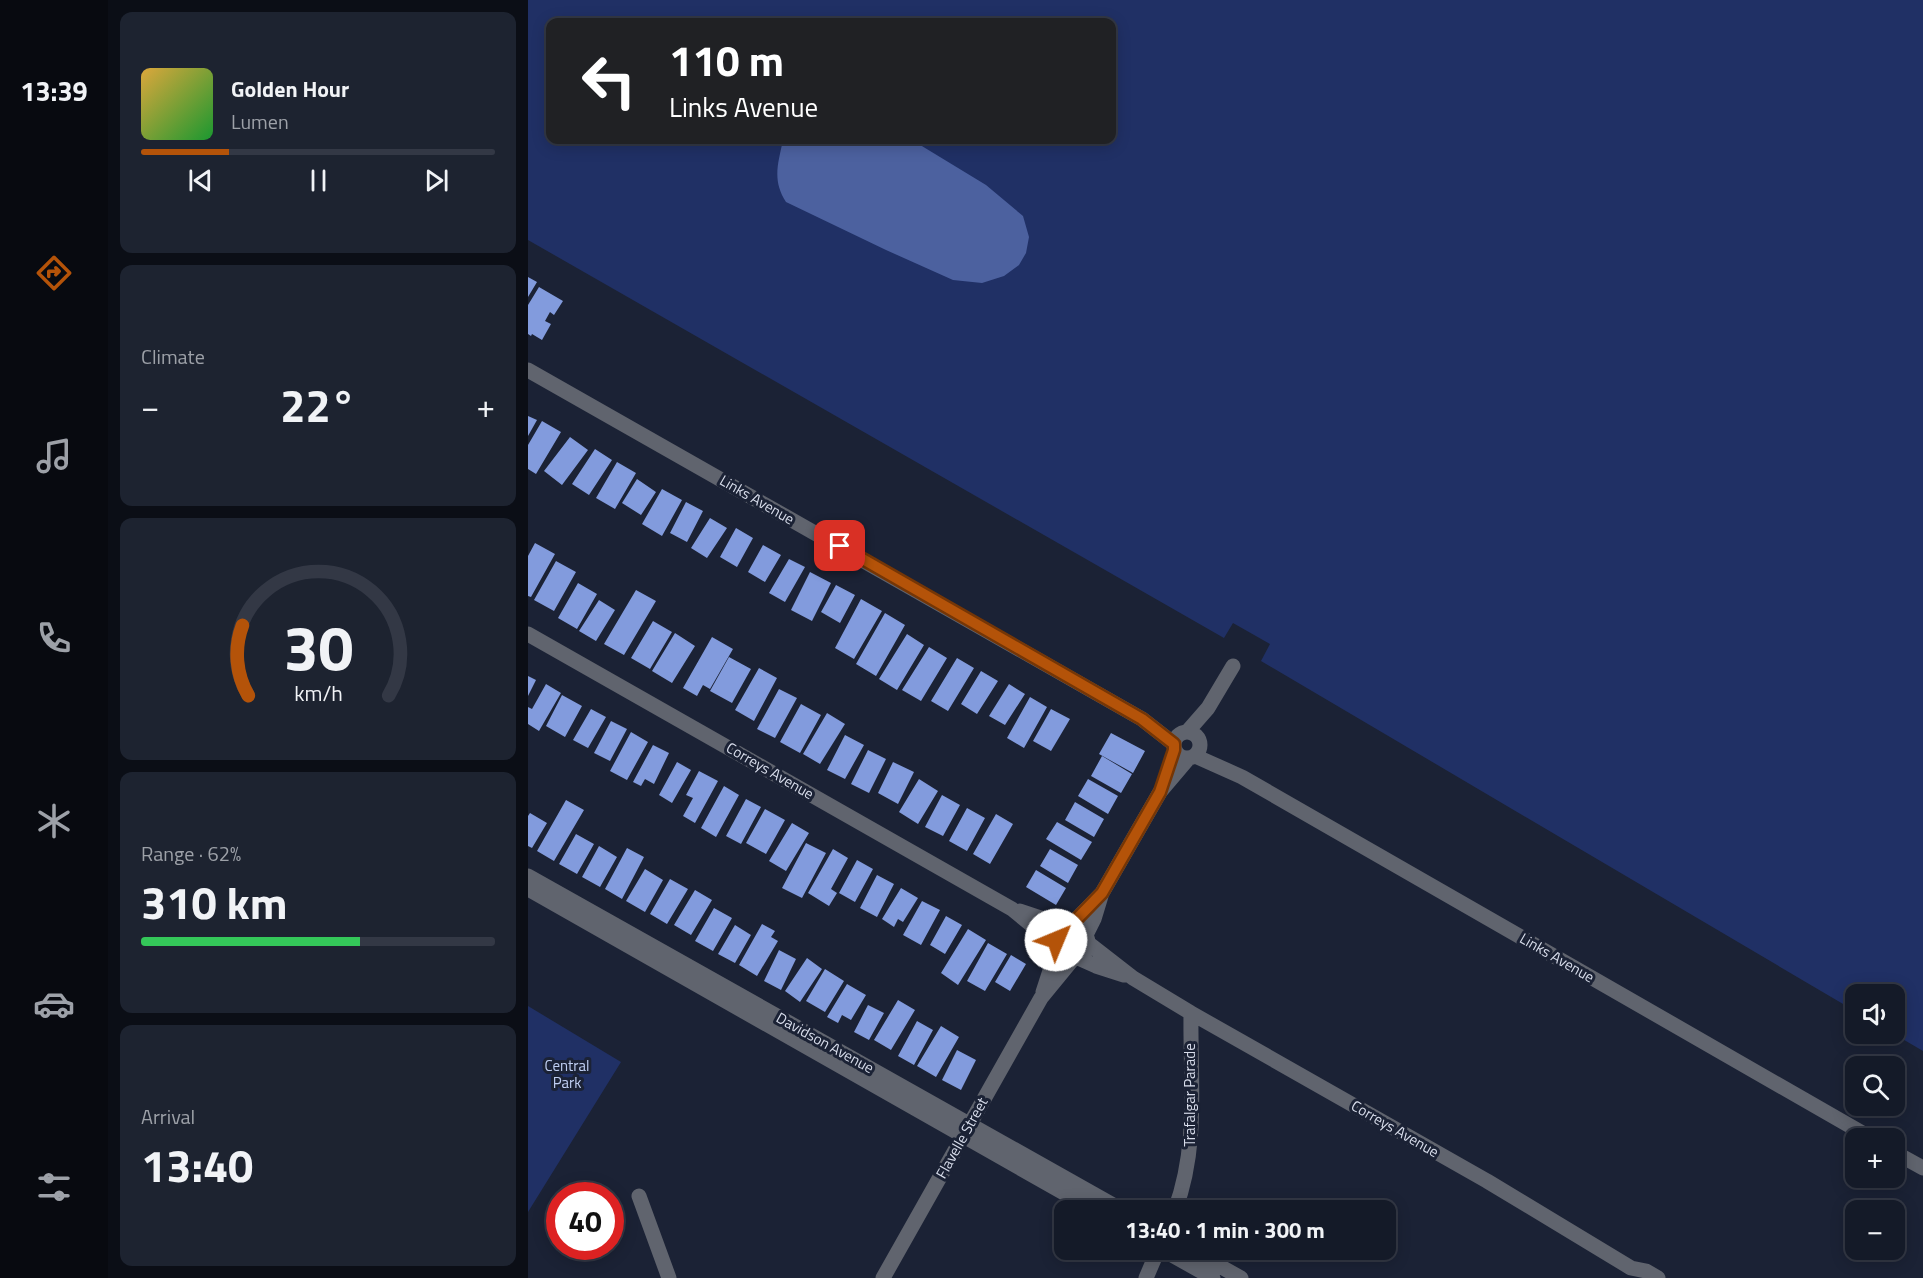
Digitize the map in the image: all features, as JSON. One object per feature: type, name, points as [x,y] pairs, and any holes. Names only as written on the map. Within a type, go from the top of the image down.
[{"type":"street","name":"Links Avenue","points":[[528,370],[1142,719],[1854,1128]]},
{"type":"street","name":"Correys Avenue","points":[[528,633],[1012,909],[1056,947]]},
{"type":"street","points":[[1102,893],[1057,935],[1056,947],[1063,957],[1075,959],[1085,952],[1102,893],[1233,666]]},
{"type":"street","name":"Davidson Avenue","points":[[528,876],[966,1131],[1078,1200]]},
{"type":"street","name":"Davidson Avenue","points":[[528,889],[966,1131],[1102,1200]]},
{"type":"street","name":"Correys Avenue","points":[[1012,909],[1067,928]]},
{"type":"street","points":[[1067,928],[1079,929],[1087,939]]},
{"type":"street","name":"Correys Avenue","points":[[1087,939],[1133,978],[1191,1013],[1487,1181],[1631,1268],[1646,1271],[1658,1278]]},
{"type":"street","name":"Flavelle Street","points":[[1041,998],[1056,947]]},
{"type":"street","name":"Correys Avenue","points":[[1075,959],[1133,978]]},
{"type":"street","name":"Flavelle Street","points":[[883,1278],[1041,998],[1075,959]]},
{"type":"street","name":"Trafalgar Parade","points":[[1178,1200],[1187,1173],[1192,1140],[1191,1013]]},
{"type":"street","points":[[1905,1158],[1923,1168]]},
{"type":"street","points":[[639,1196],[669,1278]]},
{"type":"street","points":[[1146,1278],[1154,1260]]},
{"type":"street","points":[[1181,1260],[1213,1278]]},
{"type":"street","points":[[1208,1260],[1240,1278]]},
{"type":"green space","points":[[528,0],[1923,0],[1923,1051],[1905,1040],[1905,984],[1845,984],[1845,1005],[1261,661],[1270,644],[1233,623],[1224,638],[528,240]]},
{"type":"green space","name":"Central Park","points":[[528,1006],[621,1062],[528,1212]]},
{"type":"shaded area","points":[[782,144],[919,144],[986,185],[1023,216],[1029,237],[1026,253],[1019,265],[1004,276],[982,283],[953,280],[786,202],[779,186],[778,164]]},
{"type":"building","points":[[528,277],[537,282],[528,297]]},
{"type":"building","points":[[539,287],[563,301],[554,315],[550,312],[545,321],[551,324],[542,340],[528,334],[528,305]]},
{"type":"building","points":[[528,416],[537,420],[528,436]]},
{"type":"building","points":[[542,421],[561,432],[536,474],[528,469],[528,445]]},
{"type":"building","points":[[570,437],[588,450],[562,485],[544,471]]},
{"type":"building","points":[[595,449],[612,460],[589,495],[572,484]]},
{"type":"building","points":[[617,462],[636,473],[615,509],[596,498]]},
{"type":"building","points":[[637,479],[656,492],[641,515],[622,503]]},
{"type":"building","points":[[662,489],[682,500],[662,536],[642,524]]},
{"type":"building","points":[[686,502],[703,511],[687,542],[670,533]]},
{"type":"building","points":[[710,518],[727,528],[707,558],[691,548]]},
{"type":"building","points":[[736,528],[753,538],[737,567],[720,557]]},
{"type":"building","points":[[535,543],[555,554],[531,597],[528,596],[528,556]]},
{"type":"building","points":[[763,545],[781,555],[765,582],[748,572]]},
{"type":"building","points":[[789,559],[805,567],[785,602],[769,593]]},
{"type":"building","points":[[556,561],[576,572],[554,611],[534,600]]},
{"type":"building","points":[[810,572],[831,583],[812,621],[791,610]]},
{"type":"building","points":[[578,583],[597,594],[577,629],[558,618]]},
{"type":"building","points":[[836,585],[855,595],[840,623],[821,612]]},
{"type":"building","points":[[636,590],[656,601],[624,655],[604,644]]},
{"type":"building","points":[[861,599],[882,611],[854,659],[835,648]]},
{"type":"building","points":[[599,600],[615,610],[596,641],[579,631]]},
{"type":"building","points":[[885,613],[905,625],[876,676],[856,664]]},
{"type":"building","points":[[653,621],[672,632],[650,669],[631,658]]},
{"type":"building","points":[[675,633],[695,646],[672,683],[652,671]]},
{"type":"building","points":[[907,634],[924,645],[897,690],[879,679]]},
{"type":"building","points":[[712,637],[733,649],[710,689],[703,685],[697,696],[683,688]]},
{"type":"building","points":[[929,647],[947,658],[921,701],[902,690]]},
{"type":"building","points":[[729,657],[751,669],[732,703],[710,691]]},
{"type":"building","points":[[957,658],[974,668],[948,711],[931,701]]},
{"type":"building","points":[[759,668],[777,678],[754,721],[735,710]]},
{"type":"building","points":[[981,671],[998,681],[977,714],[961,704]]},
{"type":"building","points":[[528,676],[536,680],[528,696]]},
{"type":"building","points":[[546,684],[561,693],[539,731],[528,724],[528,707],[532,709]]},
{"type":"building","points":[[1009,684],[1025,694],[1005,725],[989,716]]},
{"type":"building","points":[[779,689],[797,698],[775,738],[757,729]]},
{"type":"building","points":[[562,695],[582,706],[565,737],[546,726]]},
{"type":"building","points":[[1030,697],[1047,707],[1024,748],[1007,738]]},
{"type":"building","points":[[801,704],[821,715],[800,753],[780,742]]},
{"type":"building","points":[[591,709],[606,717],[588,748],[573,740]]},
{"type":"building","points":[[1051,709],[1070,719],[1051,751],[1033,741]]},
{"type":"building","points":[[827,713],[845,724],[820,764],[803,754]]},
{"type":"building","points":[[611,721],[627,729],[610,761],[594,753]]},
{"type":"building","points":[[631,732],[648,742],[627,780],[610,771]]},
{"type":"building","points":[[1111,733],[1145,751],[1133,773],[1099,754]]},
{"type":"building","points":[[845,735],[864,745],[845,779],[827,770]]},
{"type":"building","points":[[653,745],[669,753],[654,784],[645,779],[641,786],[633,782]]},
{"type":"building","points":[[868,750],[886,759],[869,793],[851,784]]},
{"type":"building","points":[[1102,756],[1132,774],[1121,793],[1091,776]]},
{"type":"building","points":[[677,762],[691,770],[672,803],[659,795]]},
{"type":"building","points":[[893,762],[914,772],[898,804],[878,793]]},
{"type":"building","points":[[699,771],[718,781],[695,823],[683,816],[693,798],[686,795]]},
{"type":"building","points":[[919,779],[938,791],[918,824],[899,812]]},
{"type":"building","points":[[1088,779],[1118,796],[1108,814],[1078,796]]},
{"type":"building","points":[[724,786],[739,795],[716,837],[701,828]]},
{"type":"building","points":[[942,795],[960,805],[943,836],[925,827]]},
{"type":"building","points":[[746,799],[761,807],[741,844],[726,836]]},
{"type":"building","points":[[566,800],[584,810],[554,861],[537,851]]},
{"type":"building","points":[[1075,802],[1104,819],[1094,837],[1065,820]]},
{"type":"building","points":[[967,808],[985,818],[967,851],[949,841]]},
{"type":"building","points":[[765,809],[785,820],[766,854],[746,843]]},
{"type":"building","points":[[530,813],[547,823],[532,848],[528,846],[528,816]]},
{"type":"building","points":[[996,814],[1013,824],[990,864],[973,854]]},
{"type":"building","points":[[1057,822],[1092,842],[1081,860],[1046,839]]},
{"type":"building","points":[[792,823],[809,833],[786,871],[769,861]]},
{"type":"building","points":[[576,834],[594,844],[577,874],[559,864]]},
{"type":"building","points":[[806,843],[826,853],[802,898],[782,888]]},
{"type":"building","points":[[599,846],[617,857],[600,887],[582,877]]},
{"type":"building","points":[[627,848],[644,857],[622,899],[605,889]]},
{"type":"building","points":[[833,849],[848,858],[831,889],[837,893],[829,906],[808,893]]},
{"type":"building","points":[[1050,849],[1078,865],[1068,883],[1040,866]]},
{"type":"building","points":[[857,860],[873,869],[855,902],[839,893]]},
{"type":"building","points":[[645,869],[663,880],[645,912],[626,901]]},
{"type":"building","points":[[1036,870],[1066,888],[1056,905],[1026,887]]},
{"type":"building","points":[[877,875],[894,884],[877,917],[860,908]]},
{"type":"building","points":[[670,879],[688,889],[667,924],[650,914]]},
{"type":"building","points":[[901,888],[918,898],[903,922],[898,919],[894,927],[882,919]]},
{"type":"building","points":[[695,890],[712,900],[691,935],[674,925]]},
{"type":"building","points":[[922,901],[940,910],[921,945],[903,935]]},
{"type":"building","points":[[714,908],[732,918],[713,951],[695,941]]},
{"type":"building","points":[[946,916],[962,925],[945,954],[930,945]]},
{"type":"building","points":[[762,924],[775,931],[771,937],[778,941],[757,976],[739,965]]},
{"type":"building","points":[[735,925],[751,935],[735,963],[718,954]]},
{"type":"building","points":[[968,929],[986,940],[958,985],[941,973]]},
{"type":"building","points":[[988,943],[1007,954],[985,991],[967,981]]},
{"type":"building","points":[[779,950],[796,959],[781,990],[764,981]]},
{"type":"building","points":[[1011,955],[1026,964],[1010,991],[995,982]]},
{"type":"building","points":[[807,958],[822,969],[800,1002],[785,991]]},
{"type":"building","points":[[825,969],[844,981],[825,1012],[806,1001]]},
{"type":"building","points":[[847,984],[866,995],[851,1020],[842,1015],[838,1023],[827,1017]]},
{"type":"building","points":[[898,1000],[915,1010],[891,1050],[874,1040]]},
{"type":"building","points":[[868,1005],[884,1013],[869,1040],[854,1032]]},
{"type":"building","points":[[917,1021],[933,1030],[914,1065],[898,1056]]},
{"type":"building","points":[[941,1026],[959,1037],[936,1077],[917,1066]]},
{"type":"building","points":[[957,1050],[976,1060],[961,1090],[942,1080]]},
{"type":"route","points":[[840,546],[1142,719],[1174,744],[1160,792],[1102,893],[1069,927],[1060,931],[1056,940]]}]
